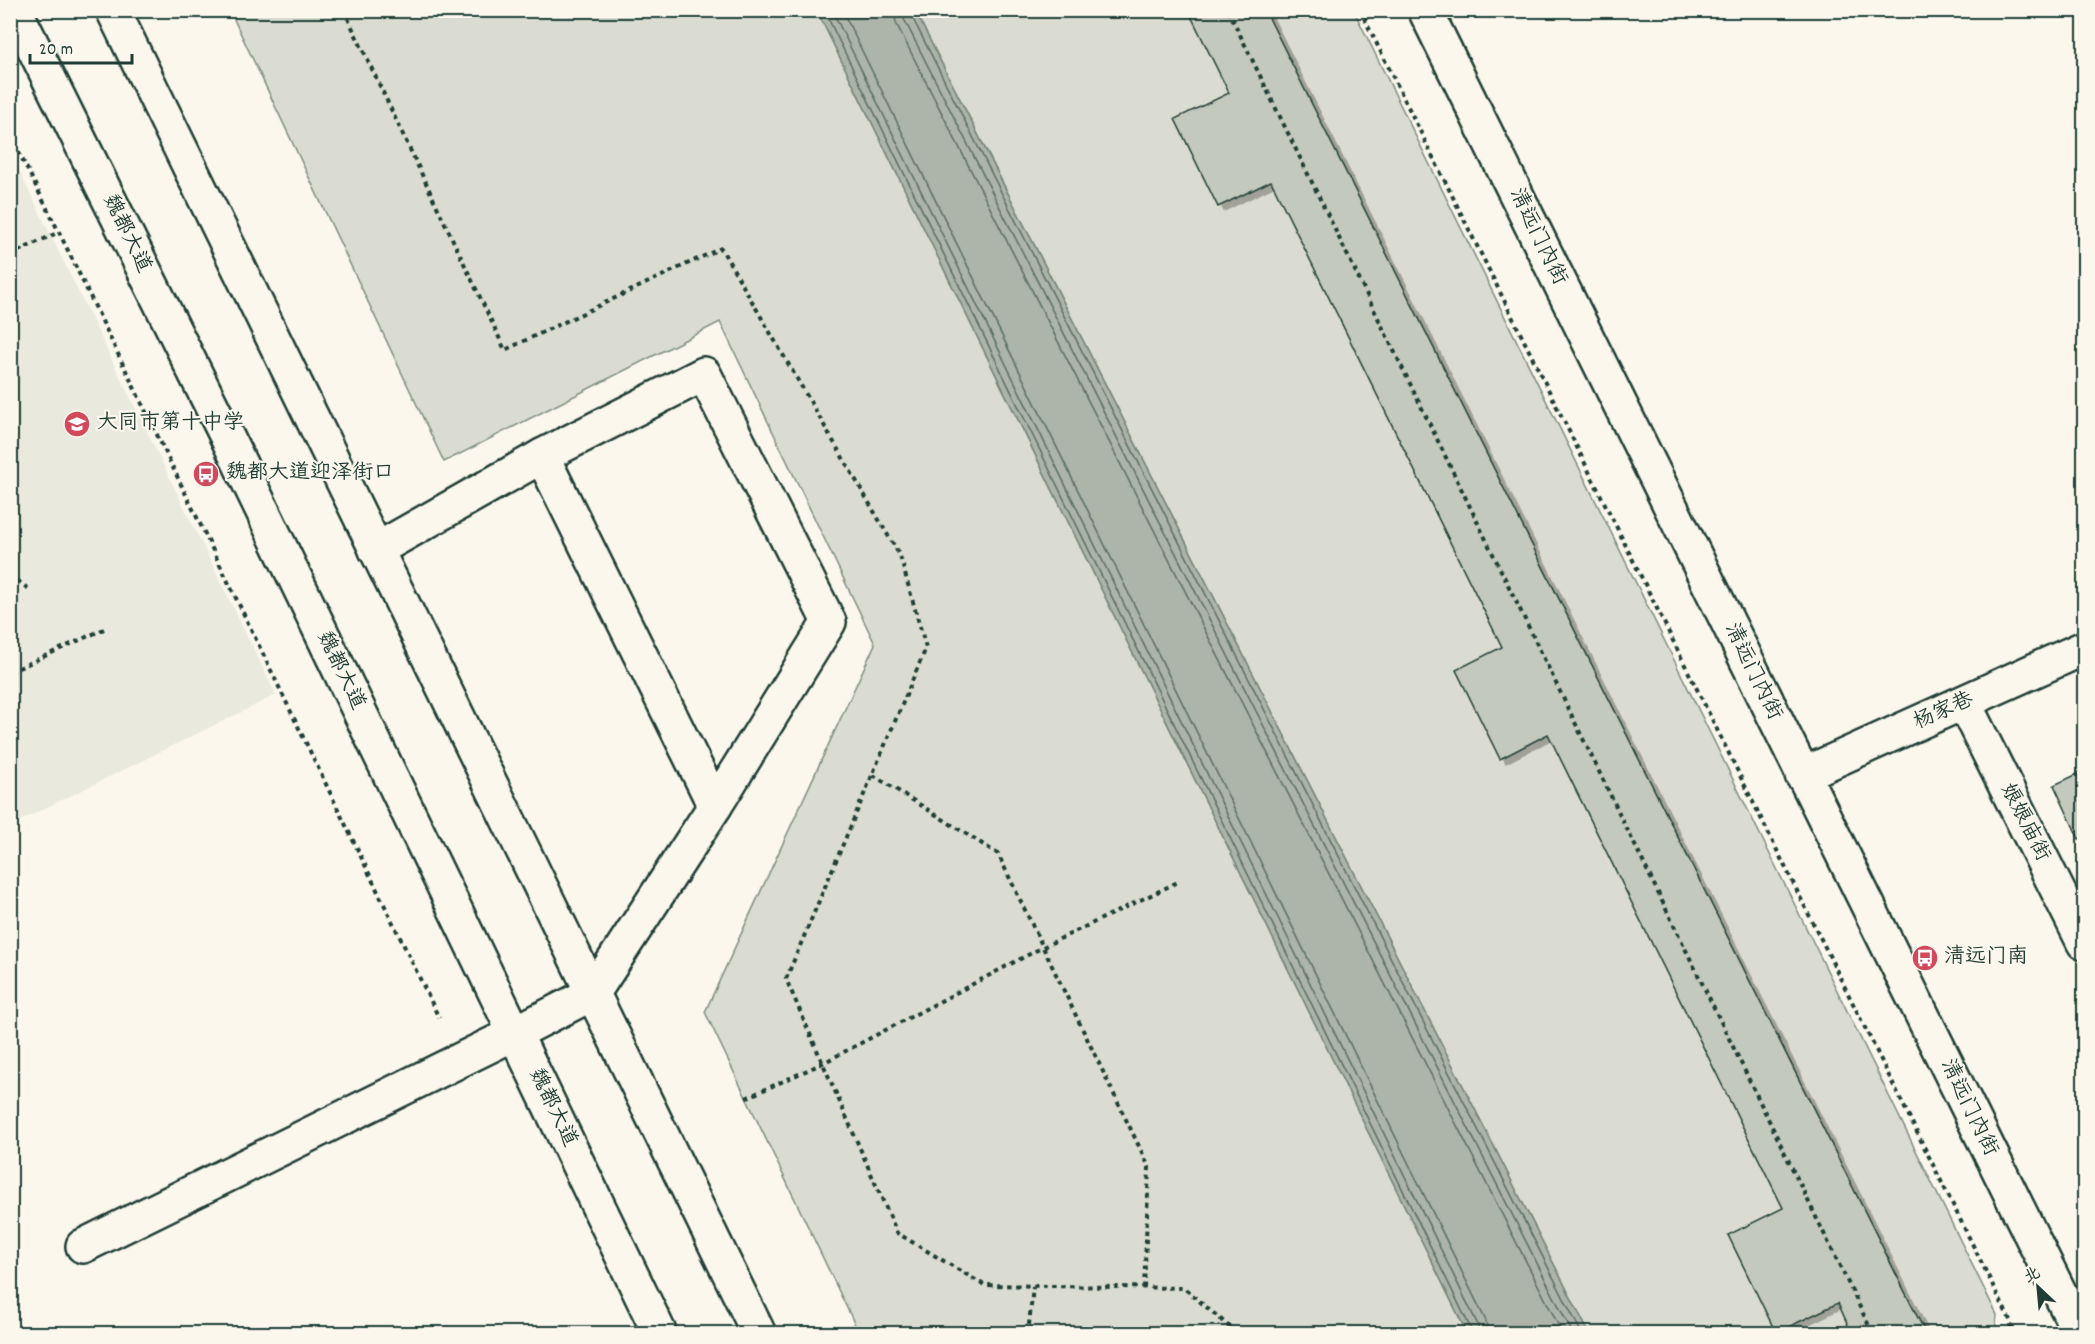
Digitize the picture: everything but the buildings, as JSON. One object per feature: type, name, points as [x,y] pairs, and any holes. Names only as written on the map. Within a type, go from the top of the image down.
[{"type":"main road","name":"魏都大道","points":[[15,10],[227,437],[660,1334]]},
{"type":"main road","points":[[113,10],[759,1334]]},
{"type":"main road","name":"清远门内街","points":[[1425,10],[2080,1334]]},
{"type":"main road","points":[[83,1246],[592,993],[715,806],[829,622],[704,374],[542,456],[376,550]]},
{"type":"main road","points":[[542,456],[715,806]]},
{"type":"main road","name":"杨家巷","points":[[1802,774],[2085,648]]},
{"type":"main road","name":"娘娘庙街","points":[[1964,703],[2085,943]]},
{"type":"path","points":[[1228,10],[1873,1334]]},
{"type":"path","points":[[1360,10],[2011,1322],[2011,1334]]},
{"type":"path","points":[[10,135],[439,1018]]},
{"type":"path","points":[[10,255],[59,232]]},
{"type":"path","points":[[10,575],[30,590]]},
{"type":"path","points":[[10,672],[104,629]]},
{"type":"path","points":[[873,775],[998,854],[1149,1167],[1144,1288]]},
{"type":"path","points":[[746,1098],[823,1063],[1043,947],[1180,880]]},
{"type":"path","points":[[1028,1334],[1034,1286]]},
{"type":"shaded area","points":[[230,11],[817,11],[1467,1333],[859,1333],[705,1012],[875,644],[720,322],[444,462]]},
{"type":"shaded area","points":[[915,11],[1354,11],[1997,1315],[1995,1333],[1589,1333]]},
{"type":"shaded area","name":"大同市第十中学","points":[[10,152],[276,695],[11,825],[10,825]]},
{"type":"water","points":[[817,11],[915,11],[1589,1333],[1467,1333]]},
{"type":"place","name":"大同市第十中学","points":[[77,424]]},
{"type":"place","name":"魏都大道迎泽街口","points":[[206,474]]},
{"type":"place","name":"清远门南","points":[[1925,958]]}]
